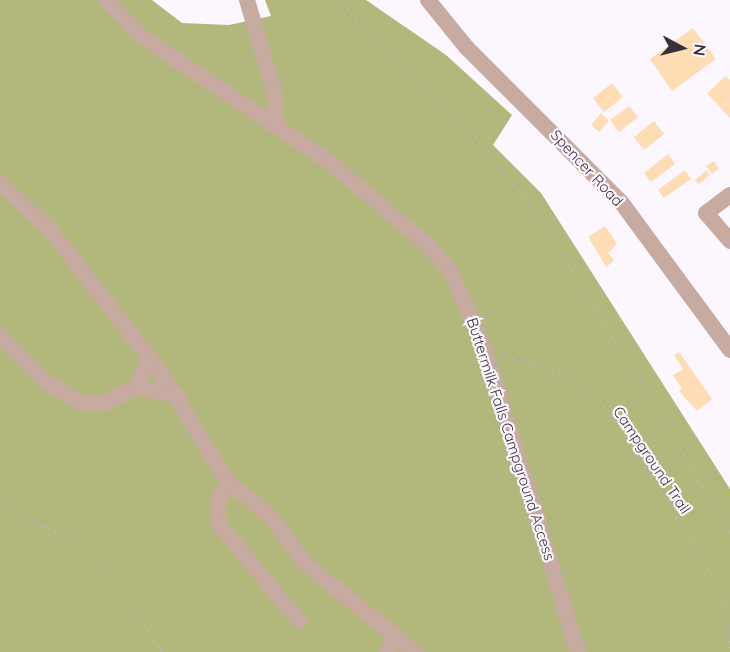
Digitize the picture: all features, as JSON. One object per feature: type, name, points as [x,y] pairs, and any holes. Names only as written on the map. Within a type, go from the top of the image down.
[{"type":"street","name":"Buttermilk Falls Campground Access","points":[[106,0],[140,35],[277,125],[429,246],[465,298],[484,350],[578,652]]},
{"type":"street","points":[[248,0],[274,92],[277,125]]},
{"type":"street","name":"Spencer Road","points":[[428,0],[466,47],[614,195],[730,350]]},
{"type":"street","points":[[0,183],[51,231],[180,398],[228,482],[269,515],[308,565],[415,652]]},
{"type":"street","points":[[729,243],[706,213],[730,195]]},
{"type":"street","points":[[0,335],[46,382],[84,404],[105,403],[136,387],[149,360]]},
{"type":"street","points":[[136,387],[180,398]]},
{"type":"street","points":[[228,482],[218,501],[219,524],[299,621]]},
{"type":"street","points":[[388,652],[394,634]]},
{"type":"path","points":[[339,0],[472,133],[544,224],[730,533]]},
{"type":"path","name":"Campground Trail","points":[[484,350],[561,375],[586,389],[612,416],[709,569],[723,606],[730,648]]},
{"type":"path","points":[[0,502],[43,527],[87,542],[121,583],[161,652]]},
{"type":"green space","points":[[0,0],[152,0],[182,23],[229,25],[271,16],[265,0],[366,0],[446,55],[512,115],[493,145],[541,193],[730,489],[730,652],[0,652]]},
{"type":"building","points":[[693,28],[716,59],[672,91],[650,59]]},
{"type":"building","points":[[726,76],[730,80],[730,118],[707,93]]},
{"type":"building","points":[[612,83],[623,97],[604,112],[593,98]]},
{"type":"building","points":[[629,106],[638,117],[619,132],[610,120]]},
{"type":"building","points":[[601,113],[609,121],[599,132],[591,125]]},
{"type":"building","points":[[654,121],[664,134],[644,150],[634,137]]},
{"type":"building","points":[[668,154],[675,164],[651,182],[644,173]]},
{"type":"building","points":[[714,161],[719,169],[712,174],[706,166]]},
{"type":"building","points":[[685,170],[691,179],[664,198],[658,190]]},
{"type":"building","points":[[706,170],[710,175],[699,184],[695,180]]},
{"type":"building","points":[[605,226],[617,244],[608,253],[614,261],[606,267],[588,237]]},
{"type":"building","points":[[679,352],[712,399],[697,411],[679,391],[682,389],[673,375],[683,369],[674,355]]}]
